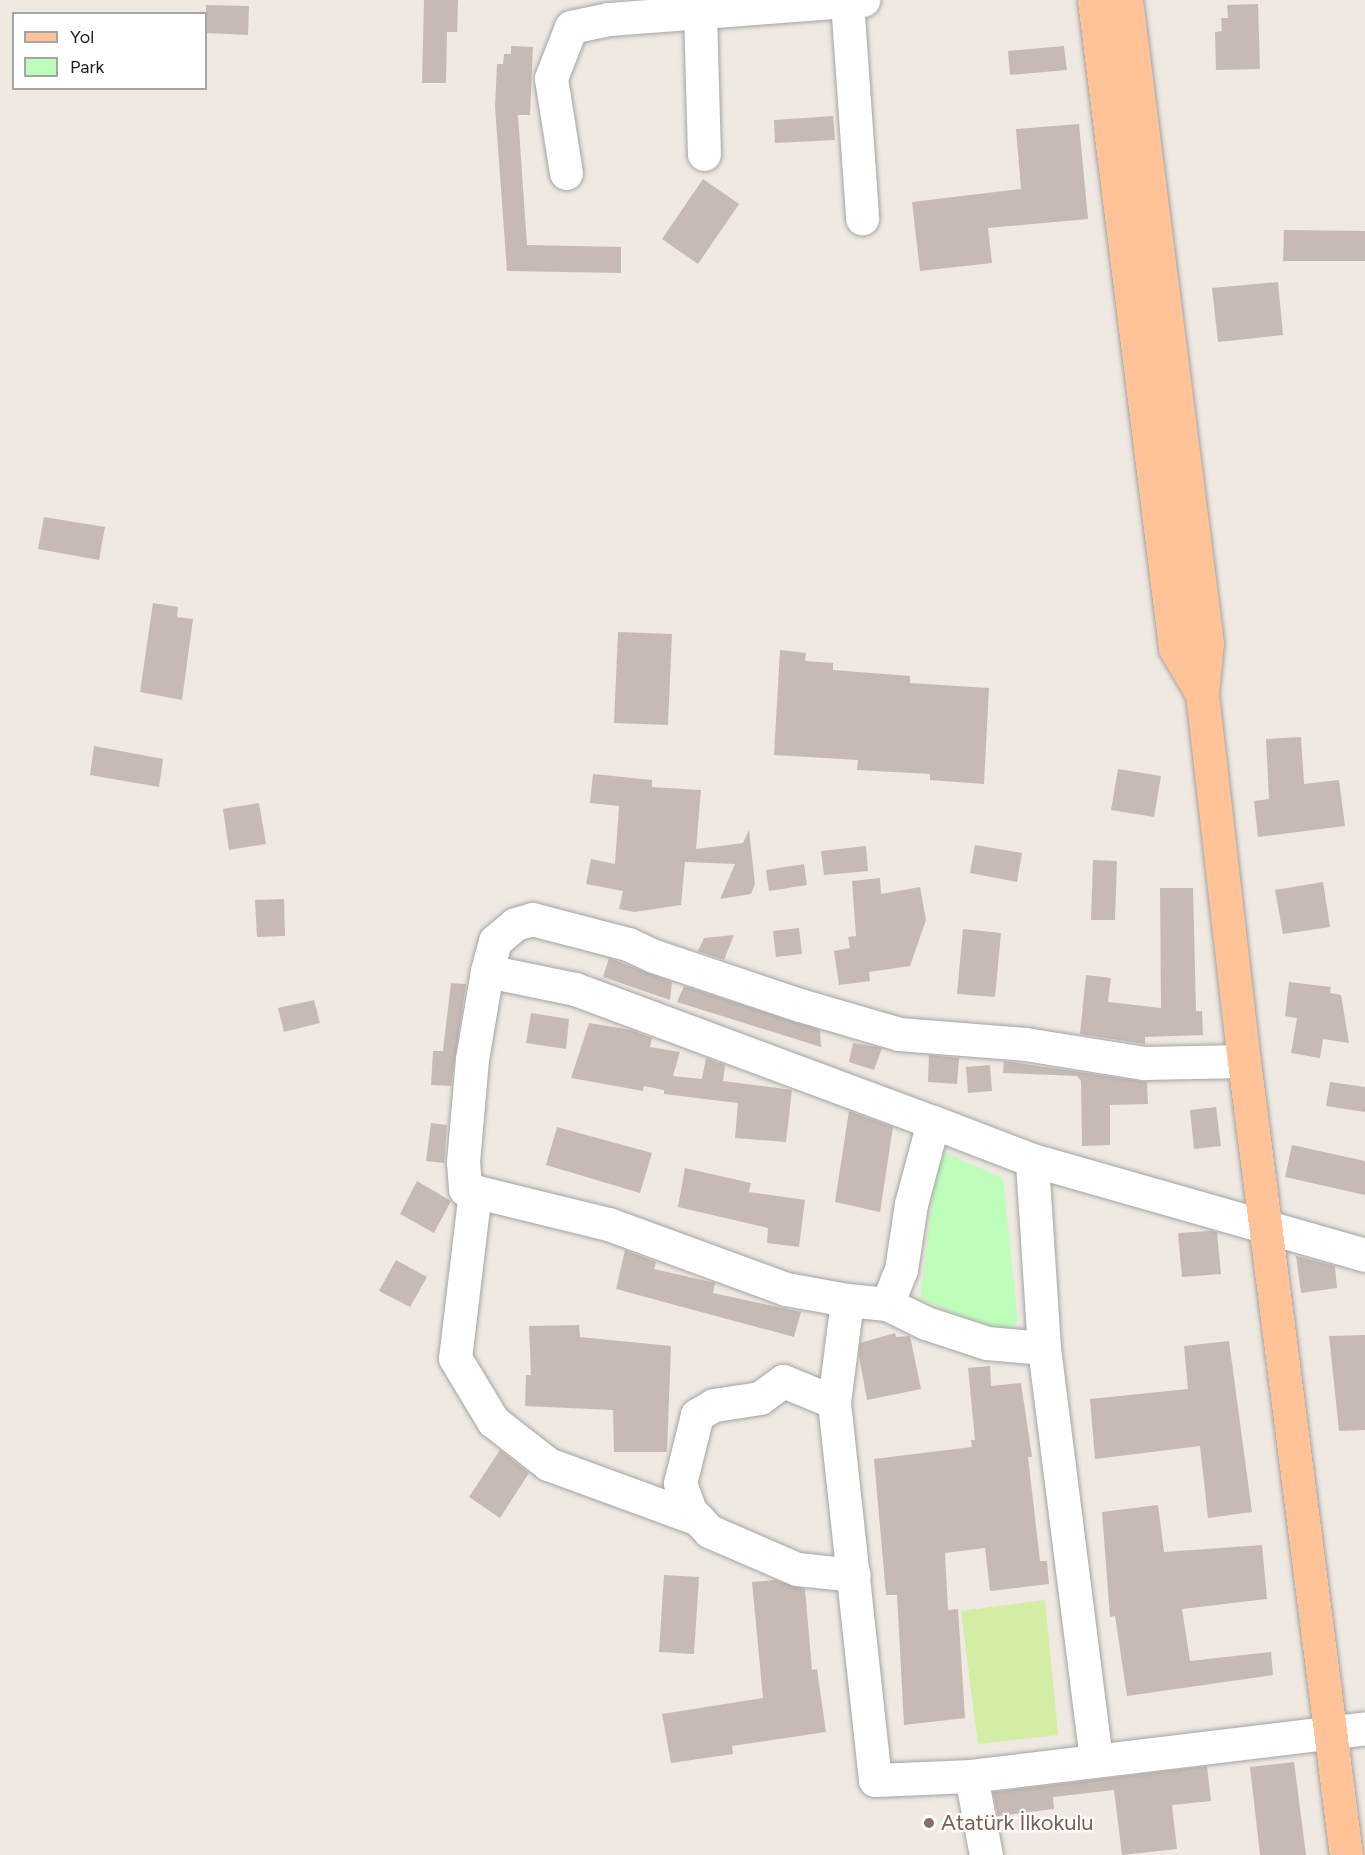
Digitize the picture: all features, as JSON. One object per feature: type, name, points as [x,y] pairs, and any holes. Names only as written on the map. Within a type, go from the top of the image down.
[{"type":"main road","points":[[1094,0],[1175,648],[1202,693]]},
{"type":"main road","points":[[1126,0],[1207,643],[1202,693],[1244,1060],[1333,1733],[1346,1855]]},
{"type":"street","points":[[566,173],[551,78],[571,27],[609,19],[855,1],[862,218]]},
{"type":"street","points":[[700,12],[704,154]]},
{"type":"street","points":[[1044,1348],[987,1343],[926,1323],[887,1304],[847,1300],[786,1289],[608,1224],[465,1189],[463,1162],[472,1059],[487,971],[495,941],[515,924],[532,919],[618,940],[800,1005],[899,1034],[1025,1044],[1144,1063],[1244,1060]]},
{"type":"street","points":[[487,971],[575,989],[1032,1160],[1365,1255]]},
{"type":"street","points":[[887,1304],[901,1270],[911,1204],[933,1122]]},
{"type":"street","points":[[1032,1160],[1044,1348],[1096,1758]]},
{"type":"street","points":[[474,1191],[455,1358],[493,1421],[548,1464],[698,1520]]},
{"type":"street","points":[[847,1300],[834,1402],[875,1780],[971,1776],[1096,1758],[1365,1728]]},
{"type":"street","points":[[834,1402],[783,1381],[759,1398],[723,1402],[697,1414],[680,1483],[690,1511],[709,1531],[797,1569],[854,1575]]},
{"type":"street","points":[[971,1776],[986,1855]]},
{"type":"green space","points":[[939,1150],[1003,1178],[1018,1322],[1001,1334],[920,1298]]},
{"type":"green space","points":[[1045,1600],[1058,1735],[978,1744],[961,1611]]},
{"type":"building","points":[[424,0],[458,0],[457,32],[447,32],[446,83],[422,83]]},
{"type":"building","points":[[1258,4],[1260,69],[1216,70],[1215,32],[1222,31],[1221,18],[1228,18],[1227,5]]},
{"type":"building","points":[[206,5],[249,6],[248,35],[207,33]]},
{"type":"building","points":[[511,46],[533,47],[530,115],[518,115],[527,245],[621,247],[621,273],[507,271],[495,107],[497,64],[503,64],[504,54],[511,54]]},
{"type":"building","points":[[1064,46],[1067,70],[1010,75],[1008,51]]},
{"type":"building","points":[[833,116],[835,140],[775,143],[774,120]]},
{"type":"building","points":[[1079,124],[1088,219],[988,228],[992,263],[920,271],[912,202],[1021,189],[1016,129]]},
{"type":"building","points":[[703,179],[739,204],[698,264],[662,239]]},
{"type":"building","points":[[1284,230],[1365,231],[1365,261],[1283,261]]},
{"type":"building","points":[[1278,282],[1283,335],[1218,342],[1212,288]]},
{"type":"building","points":[[44,517],[105,527],[99,560],[38,549]]},
{"type":"building","points":[[153,603],[178,607],[177,617],[193,619],[182,700],[140,692]]},
{"type":"building","points":[[618,632],[672,634],[668,725],[614,723]]},
{"type":"building","points":[[780,650],[806,653],[805,661],[833,663],[833,670],[910,676],[910,683],[989,688],[984,784],[930,780],[930,774],[857,770],[858,760],[774,755]]},
{"type":"building","points":[[1301,737],[1304,784],[1339,780],[1345,826],[1258,837],[1254,801],[1269,799],[1266,739]]},
{"type":"building","points":[[94,746],[163,759],[159,787],[90,775]]},
{"type":"building","points":[[1118,769],[1161,776],[1154,817],[1111,810]]},
{"type":"building","points":[[593,774],[652,780],[652,787],[701,790],[696,849],[743,843],[749,830],[755,884],[751,894],[720,899],[735,864],[685,862],[681,905],[634,912],[619,909],[623,891],[586,884],[591,859],[615,864],[619,806],[590,803]]},
{"type":"building","points":[[259,803],[266,844],[229,850],[223,809]]},
{"type":"building","points":[[975,845],[1022,853],[1017,882],[970,873]]},
{"type":"building","points":[[866,846],[868,871],[824,875],[821,851]]},
{"type":"building","points":[[1093,860],[1117,861],[1115,920],[1091,920]]},
{"type":"building","points":[[804,864],[807,885],[769,891],[766,870]]},
{"type":"building","points":[[880,878],[881,894],[920,887],[926,920],[910,966],[869,972],[870,981],[839,985],[834,951],[850,948],[848,937],[856,936],[852,881]]},
{"type":"building","points":[[1323,882],[1330,927],[1283,934],[1275,890]]},
{"type":"building","points":[[1160,888],[1193,888],[1196,1011],[1202,1011],[1203,1035],[1145,1037],[1145,1044],[1080,1034],[1086,975],[1111,978],[1108,1002],[1161,1008]]},
{"type":"building","points":[[284,899],[285,936],[257,937],[255,900]]},
{"type":"building","points":[[799,928],[802,954],[776,957],[773,931]]},
{"type":"building","points":[[963,929],[1001,933],[995,997],[957,994]]},
{"type":"building","points":[[734,935],[724,960],[698,951],[704,938]]},
{"type":"building","points":[[609,958],[672,982],[670,1000],[603,977]]},
{"type":"building","points":[[1289,982],[1331,987],[1330,993],[1341,995],[1349,1043],[1323,1039],[1320,1058],[1291,1053],[1297,1018],[1285,1016]]},
{"type":"building","points":[[451,983],[466,984],[451,1086],[431,1085],[433,1051],[443,1051]]},
{"type":"building","points":[[684,986],[820,1030],[821,1047],[677,1002]]},
{"type":"building","points":[[314,1000],[320,1023],[284,1032],[278,1008]]},
{"type":"building","points":[[531,1013],[569,1019],[566,1049],[526,1043]]},
{"type":"building","points":[[589,1023],[631,1030],[652,1038],[650,1047],[680,1052],[673,1076],[702,1079],[706,1058],[725,1065],[723,1081],[792,1090],[786,1142],[735,1138],[738,1103],[664,1094],[664,1090],[644,1086],[643,1091],[571,1078]]},
{"type":"building","points":[[853,1043],[882,1048],[874,1070],[849,1062]]},
{"type":"building","points":[[929,1055],[959,1058],[957,1084],[928,1082]]},
{"type":"building","points":[[1004,1061],[1147,1082],[1148,1104],[1110,1105],[1110,1145],[1082,1146],[1081,1081],[1077,1076],[1003,1073]]},
{"type":"building","points":[[990,1065],[992,1091],[968,1093],[966,1067]]},
{"type":"building","points":[[1330,1082],[1365,1087],[1365,1112],[1326,1106]]},
{"type":"building","points":[[1216,1107],[1221,1146],[1194,1149],[1190,1110]]},
{"type":"building","points":[[849,1111],[893,1127],[880,1212],[835,1202]]},
{"type":"building","points":[[431,1123],[447,1125],[444,1163],[426,1161]]},
{"type":"building","points":[[557,1127],[652,1153],[640,1193],[546,1165]]},
{"type":"building","points":[[1292,1145],[1365,1161],[1365,1195],[1285,1177]]},
{"type":"building","points":[[685,1168],[751,1183],[749,1192],[805,1200],[799,1247],[767,1243],[768,1228],[678,1207]]},
{"type":"building","points":[[417,1181],[451,1201],[434,1233],[400,1214]]},
{"type":"building","points":[[1217,1232],[1221,1274],[1182,1277],[1178,1233]]},
{"type":"building","points":[[625,1250],[656,1262],[654,1269],[715,1283],[713,1293],[801,1312],[794,1337],[616,1289]]},
{"type":"building","points":[[1296,1256],[1335,1266],[1337,1288],[1301,1293]]},
{"type":"building","points":[[396,1260],[427,1277],[410,1307],[379,1291]]},
{"type":"building","points":[[579,1325],[580,1337],[671,1346],[667,1452],[614,1452],[613,1410],[525,1406],[526,1375],[531,1375],[529,1326]]},
{"type":"building","points":[[895,1333],[896,1337],[910,1336],[921,1389],[867,1400],[859,1356],[860,1343]]},
{"type":"building","points":[[1365,1335],[1365,1430],[1339,1431],[1329,1336]]},
{"type":"building","points":[[1229,1341],[1252,1512],[1208,1518],[1200,1446],[1095,1459],[1090,1399],[1188,1389],[1184,1346]]},
{"type":"building","points":[[990,1366],[991,1386],[1021,1383],[1032,1457],[1028,1457],[1040,1561],[1047,1561],[1049,1584],[990,1591],[985,1548],[945,1553],[948,1610],[958,1609],[965,1718],[904,1725],[897,1595],[886,1595],[874,1459],[972,1447],[971,1440],[975,1440],[968,1368]]},
{"type":"building","points":[[500,1450],[529,1473],[500,1518],[469,1497]]},
{"type":"building","points":[[1158,1505],[1164,1552],[1262,1545],[1267,1599],[1182,1609],[1190,1661],[1271,1652],[1273,1675],[1127,1696],[1115,1616],[1110,1617],[1102,1512]]},
{"type":"building","points":[[664,1575],[699,1577],[694,1654],[659,1652]]},
{"type":"building","points":[[775,1580],[805,1589],[812,1670],[817,1669],[826,1732],[732,1746],[733,1754],[671,1763],[662,1714],[763,1698],[752,1582]]},
{"type":"building","points":[[1294,1762],[1306,1855],[1260,1855],[1250,1767]]},
{"type":"building","points":[[1207,1766],[1211,1801],[1172,1805],[1177,1849],[1122,1855],[1114,1790],[1053,1797],[1054,1809],[998,1816],[993,1792]]},
{"type":"place","name":"Atatürk İlkokulu","points":[[929,1823]]}]
